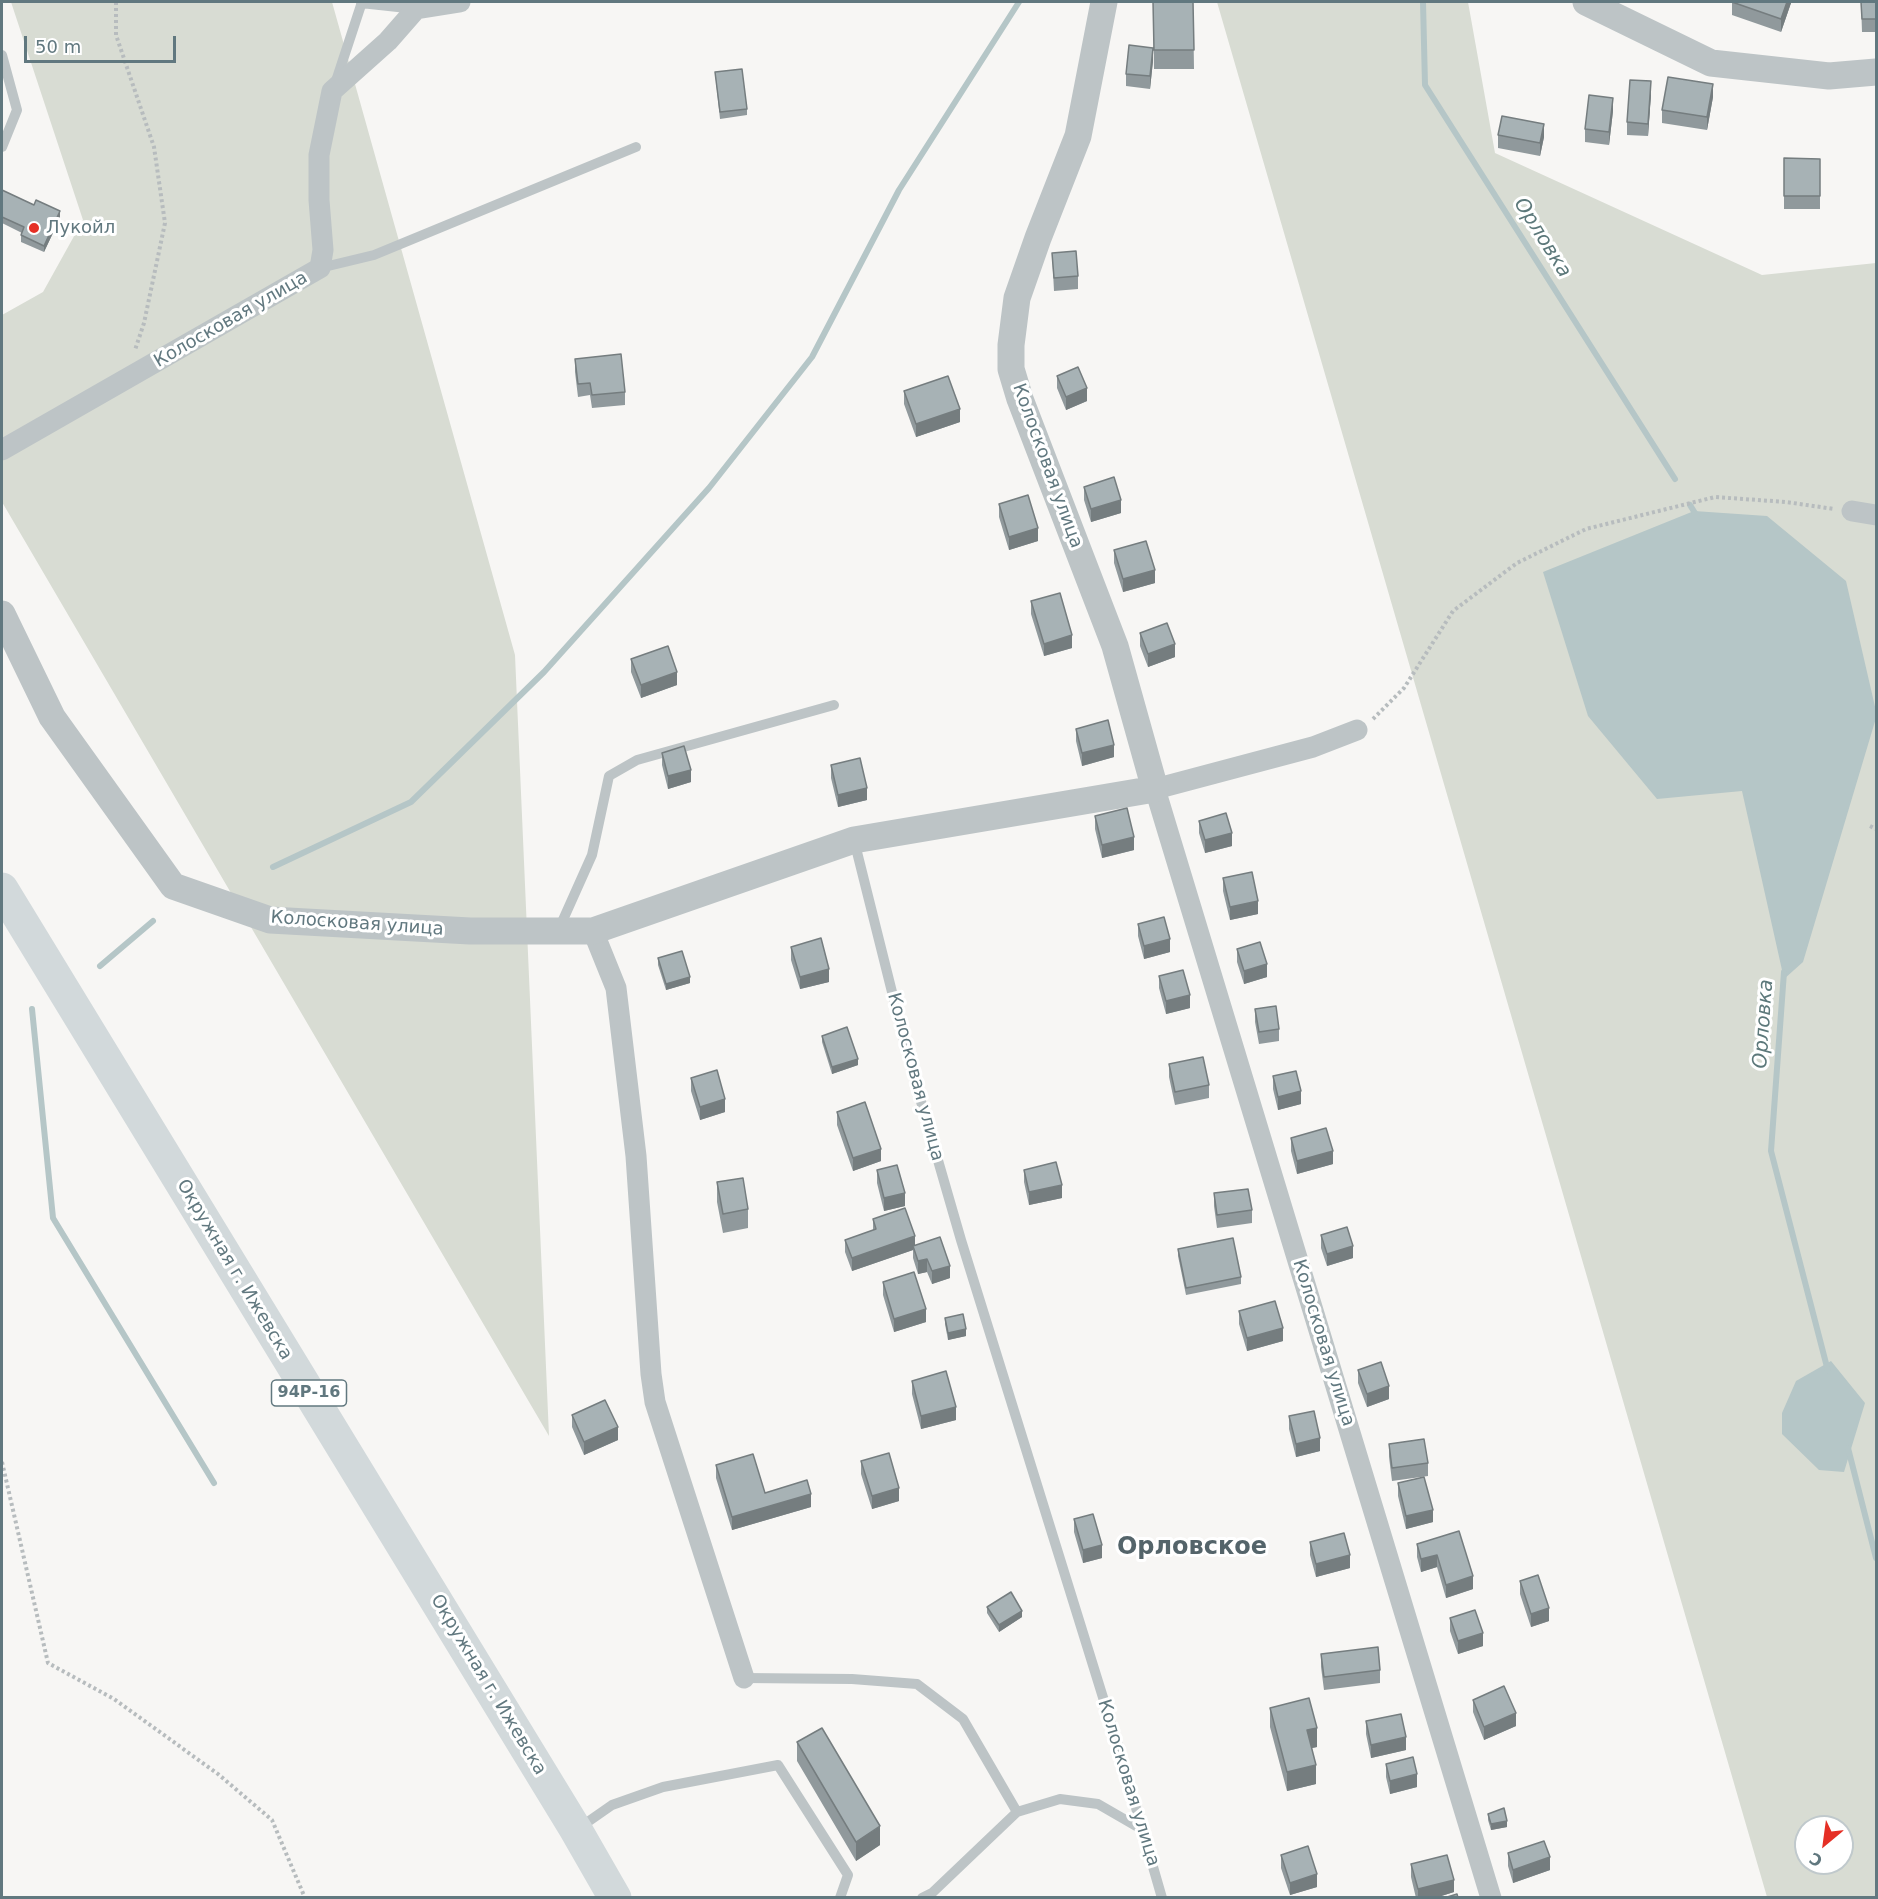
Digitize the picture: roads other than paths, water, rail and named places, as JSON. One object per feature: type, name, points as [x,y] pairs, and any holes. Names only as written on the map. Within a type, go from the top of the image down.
[{"type":"main road","name":"Окружная г. Ижевска","points":[[2,889],[576,1830],[615,1898]]},
{"type":"street","points":[[332,91],[388,41],[416,9],[460,2]]},
{"type":"street","name":"Колосковая улица","points":[[1104,2],[1078,136],[1017,298],[1011,345],[1011,369],[1020,399],[1115,646],[1155,789],[1491,1898]]},
{"type":"street","points":[[1586,2],[1711,63],[1829,76],[1876,72]]},
{"type":"street","name":"Колосковая улица","points":[[2,450],[320,268],[323,250],[319,155],[332,91]]},
{"type":"street","points":[[1852,511],[1876,515]]},
{"type":"street","name":"Колосковая улица","points":[[2,614],[52,717],[173,886],[270,920],[470,931],[593,931],[854,840],[1155,789]]},
{"type":"street","points":[[1155,789],[1313,747],[1358,730]]},
{"type":"street","points":[[593,931],[616,988],[636,1156],[651,1374],[655,1402],[744,1678]]},
{"type":"lane","points":[[332,91],[362,2],[416,9]]},
{"type":"lane","points":[[2,55],[17,110],[2,147]]},
{"type":"lane","points":[[320,268],[374,255],[636,147]]},
{"type":"lane","points":[[558,931],[592,855],[609,776],[637,760],[834,705]]},
{"type":"lane","name":"Колосковая улица","points":[[854,840],[909,1060],[957,1229],[1162,1898]]},
{"type":"lane","points":[[744,1678],[852,1678],[917,1684],[963,1719],[1017,1812]]},
{"type":"lane","points":[[576,1830],[612,1805],[663,1788],[778,1765],[848,1875],[840,1898]]},
{"type":"lane","points":[[922,1898],[932,1893],[1017,1812],[1060,1799],[1098,1804],[1143,1830]]},
{"type":"waterway","points":[[273,867],[411,802],[544,672],[709,488],[812,357],[899,190],[1019,2]]},
{"type":"waterway","name":"Орловка","points":[[1423,2],[1425,85],[1675,479]]},
{"type":"waterway","name":"Орловка","points":[[1690,505],[1698,518]]},
{"type":"waterway","points":[[100,966],[153,921]]},
{"type":"waterway","name":"Орловка","points":[[1784,972],[1771,1151],[1828,1371]]},
{"type":"waterway","points":[[32,1009],[53,1218],[214,1483]]},
{"type":"waterway","name":"Орловка","points":[[1848,1448],[1876,1558]]},
{"type":"place","name":"Лукойл","points":[[34,228]]},
{"type":"district","name":"Орловское","points":[[1192,1548]]}]
